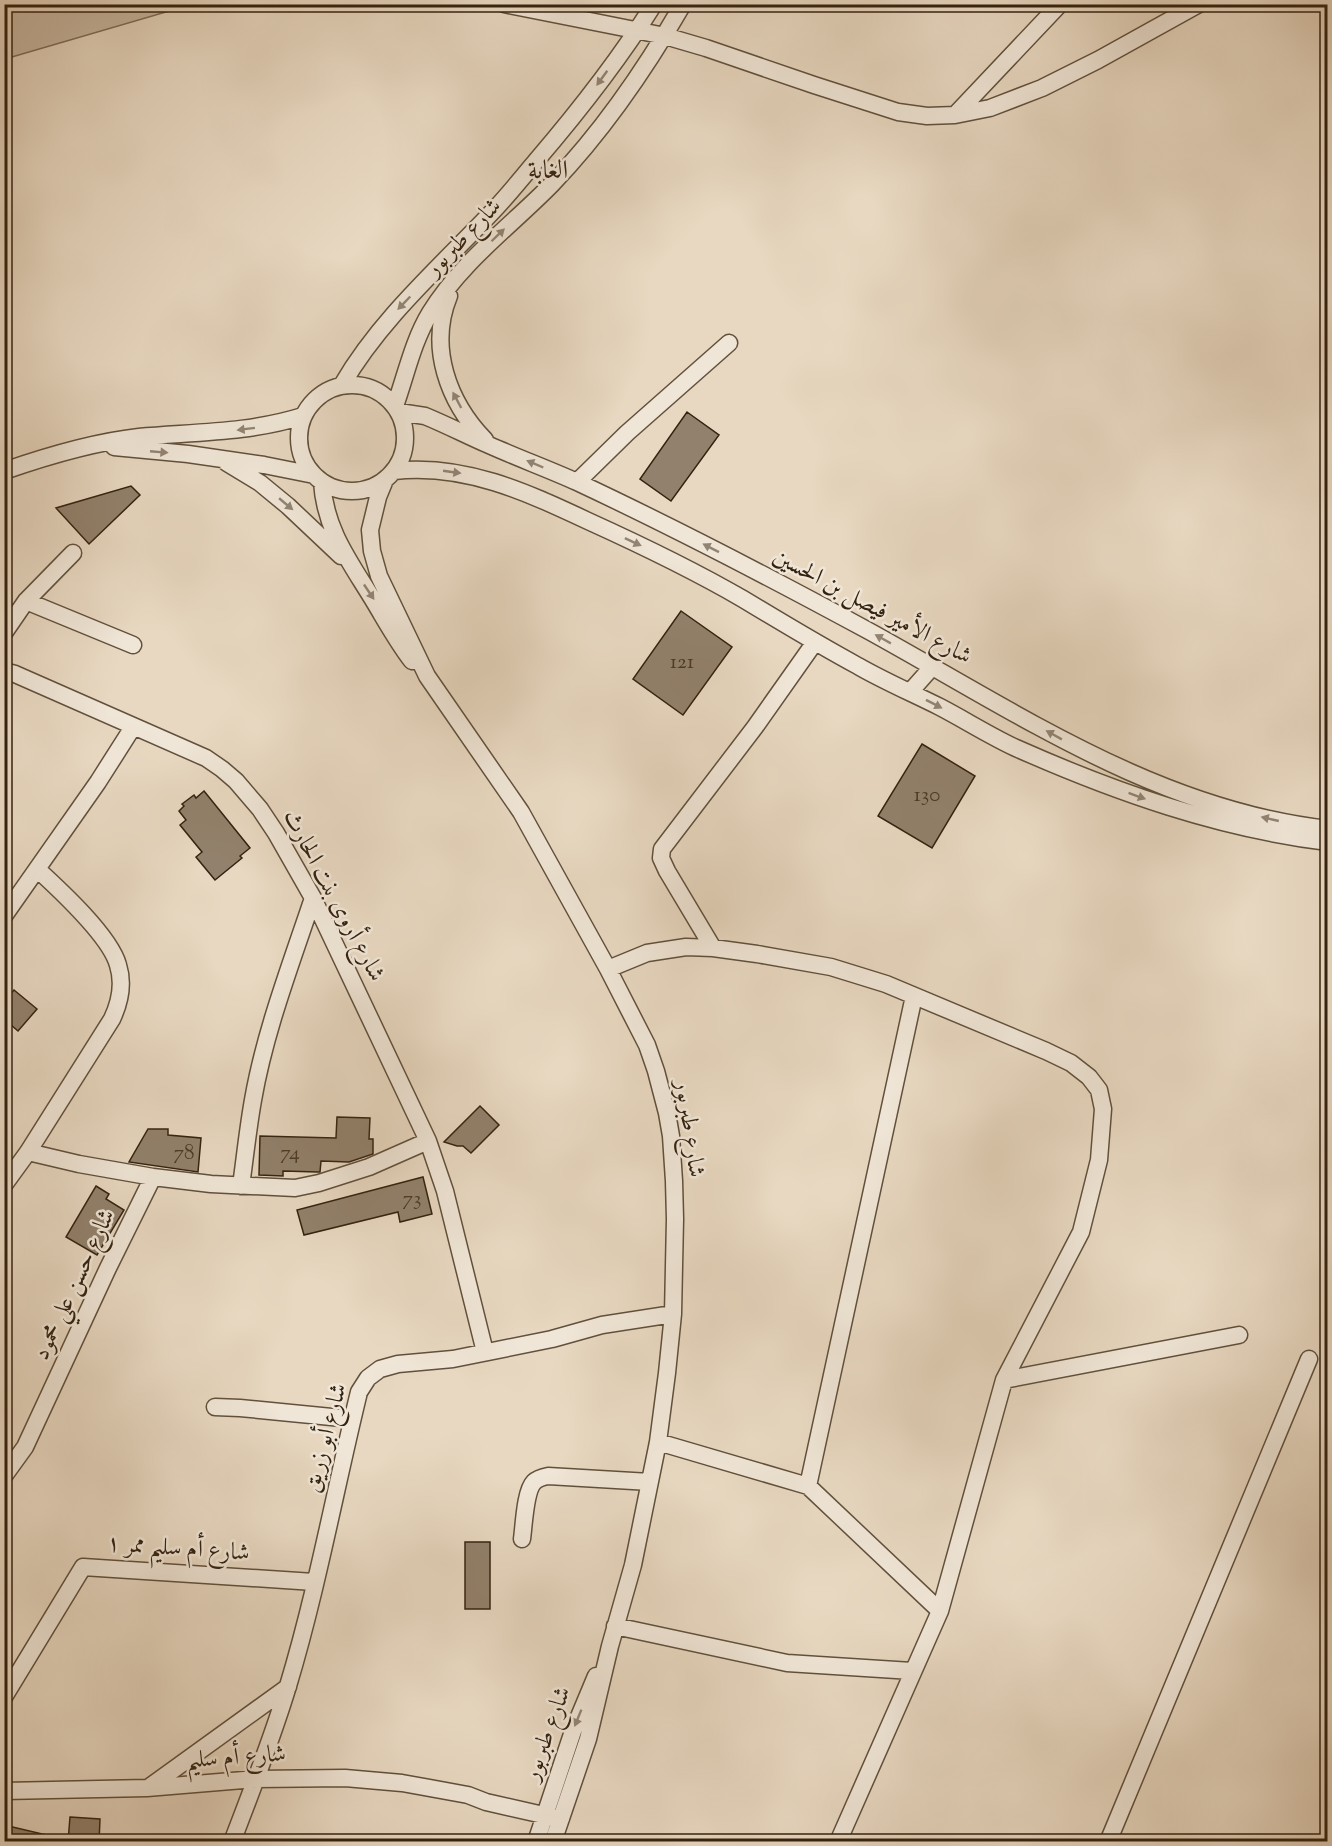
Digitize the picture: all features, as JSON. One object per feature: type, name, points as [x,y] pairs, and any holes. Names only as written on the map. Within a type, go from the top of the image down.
[{"type":"street","points":[[504,4],[572,11],[637,31],[665,36],[706,48],[898,112],[927,116],[954,115],[990,108],[1042,88],[1098,60],[1198,4]]},
{"type":"street","name":"شارع طبربور","points":[[342,385],[376,335],[496,208],[564,128],[637,31],[654,4]]},
{"type":"street","name":"شارع طبربور","points":[[397,409],[423,325],[436,303],[457,276],[552,184],[582,150],[638,77],[683,4]]},
{"type":"street","points":[[954,115],[1060,4]]},
{"type":"street","points":[[457,276],[443,311],[440,333],[442,366],[453,394],[463,411],[473,427],[491,446]]},
{"type":"street","points":[[578,482],[627,433],[729,343]]},
{"type":"street","points":[[390,476],[400,463],[406,442],[403,421],[389,399],[372,388],[362,385],[334,387],[319,396],[303,416],[299,426],[299,447],[307,467],[318,479],[332,487],[354,491],[365,490],[390,476],[425,469],[470,475],[496,482],[545,501],[637,543],[743,599],[861,668],[1015,747],[1143,798],[1236,826],[1280,836],[1328,842]]},
{"type":"street","name":"شارع الأمير فيصل بن الحسين","points":[[397,409],[425,416],[578,482],[769,578],[933,666],[1075,747],[1144,778],[1235,811],[1328,829]]},
{"type":"street","points":[[4,471],[60,453],[139,437],[251,428],[277,424],[303,416]]},
{"type":"street","points":[[101,444],[221,459],[318,479]]},
{"type":"street","points":[[221,459],[260,483],[282,500],[349,564]]},
{"type":"street","name":"شارع طبربور","points":[[390,476],[378,497],[372,519],[371,541],[374,563],[427,676]]},
{"type":"street","name":"شارع طبربور","points":[[318,479],[328,516],[349,564],[406,653],[427,676],[521,812],[608,969],[646,1045],[656,1071],[667,1113],[675,1181],[675,1263],[673,1314],[658,1442],[633,1565],[610,1646],[573,1731],[554,1812],[553,1842]]},
{"type":"street","points":[[4,633],[26,601],[73,553]]},
{"type":"street","points":[[26,601],[133,645]]},
{"type":"street","points":[[713,948],[666,871],[661,858],[662,849],[755,727],[815,642]]},
{"type":"street","points":[[910,692],[933,666]]},
{"type":"street","name":"شارع أروى بنت الحارث","points":[[4,671],[206,758],[236,781],[260,809],[313,898],[428,1141],[448,1200],[485,1352]]},
{"type":"street","points":[[4,916],[98,782],[133,727]]},
{"type":"street","points":[[4,1185],[28,1152],[112,1019],[120,997],[121,981],[113,954],[84,916],[37,869]]},
{"type":"street","points":[[241,1186],[258,1078],[279,998],[313,898]]},
{"type":"street","points":[[608,969],[647,953],[666,949],[713,948],[831,967],[886,984],[1071,1063],[1089,1077],[1099,1090],[1103,1109],[1099,1160],[1081,1232],[1004,1380],[940,1611],[837,1842]]},
{"type":"street","points":[[808,1486],[914,996]]},
{"type":"street","points":[[28,1152],[153,1178],[295,1188],[369,1167],[428,1141]]},
{"type":"street","name":"شارع حسن علي محمود","points":[[4,1476],[26,1447],[108,1268],[153,1178]]},
{"type":"street","name":"شارع أبو زريق","points":[[232,1842],[288,1687],[352,1419],[359,1392],[368,1378],[380,1369],[398,1364],[453,1359],[552,1339],[602,1325],[673,1314]]},
{"type":"street","points":[[1004,1380],[1239,1335]]},
{"type":"street","points":[[1108,1842],[1309,1359]]},
{"type":"street","points":[[215,1407],[352,1419]]},
{"type":"street","points":[[658,1442],[808,1486],[940,1611]]},
{"type":"street","points":[[522,1539],[529,1492],[534,1482],[541,1477],[650,1482]]},
{"type":"street","name":"شارع أم سليم ممر ١","points":[[4,1697],[83,1567],[314,1582]]},
{"type":"street","points":[[615,1626],[787,1663],[912,1671]]},
{"type":"street","points":[[147,1788],[288,1687]]},
{"type":"street","name":"شارع أم سليم","points":[[4,1791],[147,1788],[256,1779],[345,1778],[402,1783],[468,1795],[502,1796],[554,1812]]},
{"type":"street","name":"شارع طبربور","points":[[536,1842],[554,1812]]},
{"type":"shaded area","points":[[5,4],[190,4],[190,5],[5,59]]},
{"type":"building","points":[[687,412],[719,435],[671,501],[640,479]]},
{"type":"building","points":[[131,486],[140,495],[89,544],[56,508]]},
{"type":"building","points":[[681,611],[732,647],[683,715],[633,679]]},
{"type":"building","points":[[922,744],[975,776],[932,848],[878,816]]},
{"type":"building","points":[[204,791],[250,848],[240,856],[242,858],[215,880],[196,857],[202,852],[180,825],[186,820],[179,811],[184,806],[182,804],[194,795],[196,798]]},
{"type":"building","points":[[14,990],[37,1009],[18,1031],[4,1019],[4,1001]]},
{"type":"building","points":[[480,1106],[499,1125],[471,1153],[463,1146],[444,1142]]},
{"type":"building","points":[[337,1117],[370,1118],[369,1139],[373,1139],[373,1154],[349,1162],[321,1161],[320,1172],[283,1171],[283,1176],[259,1175],[260,1136],[336,1138]]},
{"type":"building","points":[[148,1129],[168,1129],[168,1135],[201,1138],[198,1172],[129,1162]]},
{"type":"building","points":[[423,1177],[432,1214],[400,1222],[398,1212],[304,1235],[297,1210]]},
{"type":"building","points":[[96,1186],[109,1194],[106,1199],[124,1210],[97,1255],[66,1237]]},
{"type":"building","points":[[465,1542],[490,1542],[490,1609],[465,1609]]},
{"type":"building","points":[[70,1817],[100,1819],[99,1842],[68,1842]]},
{"type":"building","points":[[4,1825],[51,1836],[50,1842],[4,1842]]},
{"type":"district","name":"الغابة","points":[[548,171]]}]
